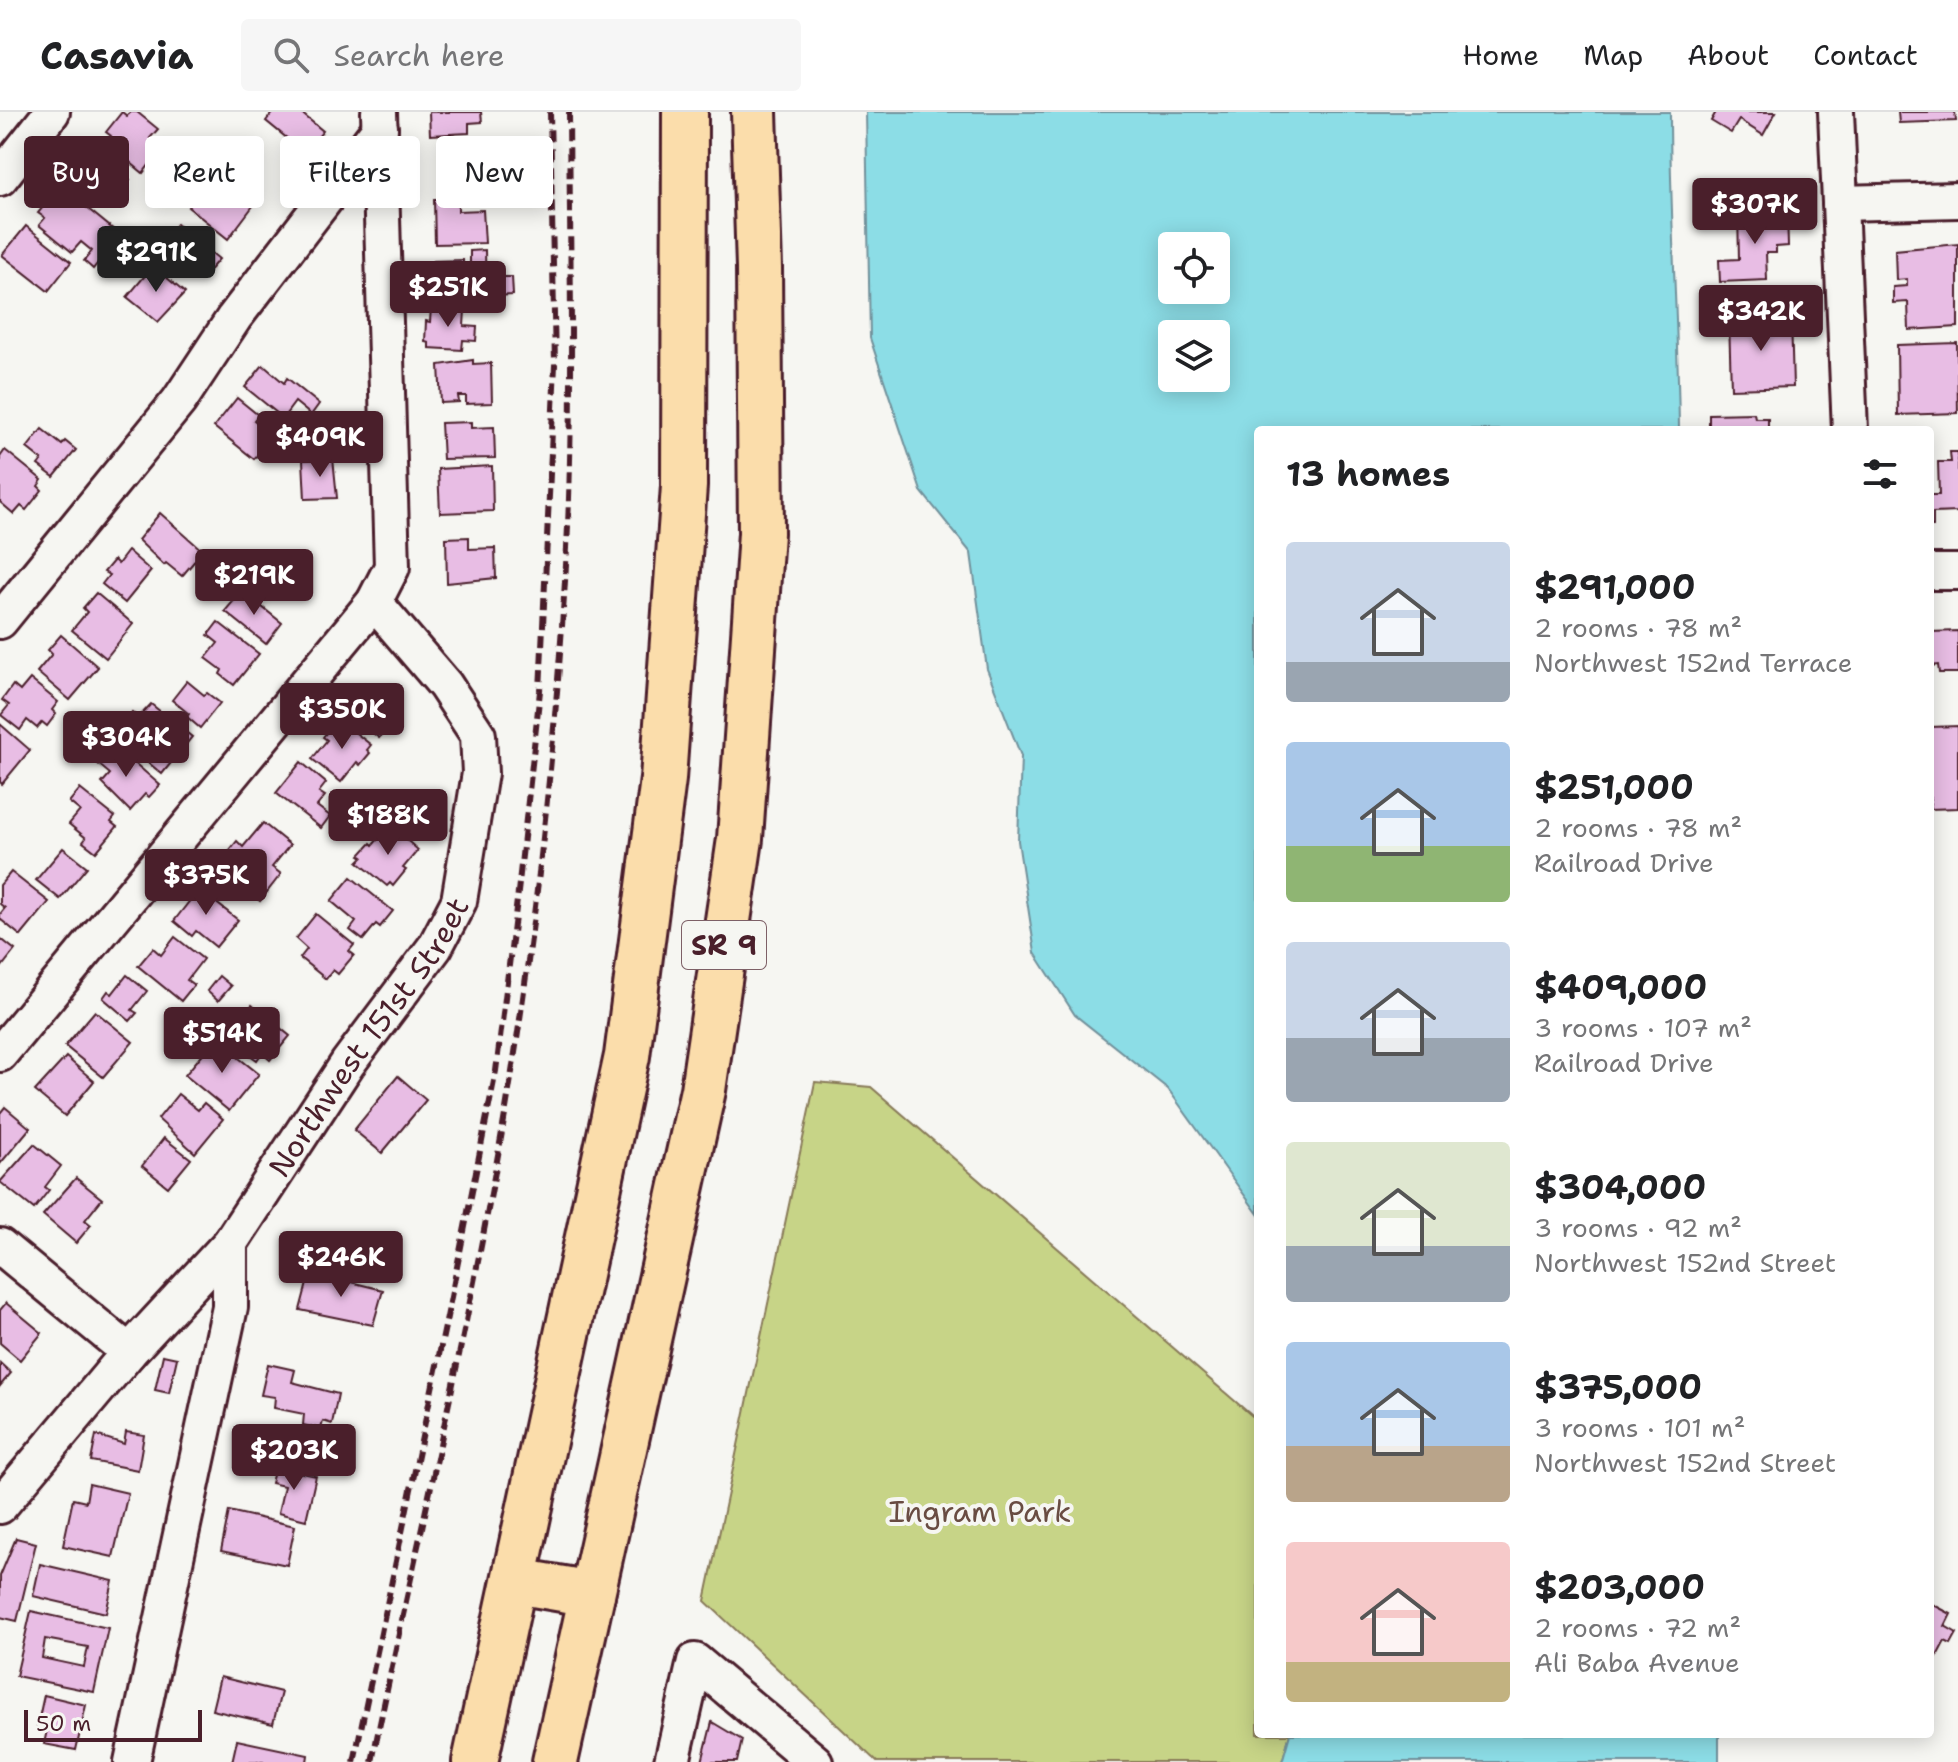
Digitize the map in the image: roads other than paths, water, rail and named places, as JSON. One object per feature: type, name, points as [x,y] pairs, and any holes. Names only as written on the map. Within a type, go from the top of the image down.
[{"type":"main road","name":"SR 9","points":[[475,1762],[627,1056],[663,779],[684,486],[685,112]]},
{"type":"main road","name":"SR 9","points":[[555,1762],[703,1090],[740,839],[761,533],[759,268],[754,112]]},
{"type":"main road","points":[[516,1581],[592,1594]]},
{"type":"street","points":[[0,178],[52,112]]},
{"type":"street","points":[[1836,112],[1850,426]]},
{"type":"street","points":[[0,1054],[374,602],[392,567],[379,120]]},
{"type":"street","points":[[0,621],[179,401],[234,318],[379,120]]},
{"type":"street","points":[[1840,203],[1958,200]]},
{"type":"street","points":[[1934,572],[1958,572]]},
{"type":"street","name":"Northwest 151st Street","points":[[0,1506],[129,1352],[230,1243],[348,1063],[435,947],[459,901],[480,773],[478,735],[445,685],[374,602]]},
{"type":"street","points":[[132,1762],[230,1307],[230,1243]]},
{"type":"street","points":[[0,1246],[129,1352]]},
{"type":"street","points":[[672,1762],[695,1661],[815,1762]]},
{"type":"water","points":[[866,112],[1670,112],[1679,426],[1254,426],[1254,1208],[1168,1089],[1075,1015],[1035,953],[1018,841],[1021,756],[987,669],[971,553],[921,491],[870,338]]},
{"type":"water","points":[[1289,1738],[1719,1738],[1719,1762],[1282,1762]]},
{"type":"railway","points":[[354,1762],[496,1071],[518,892],[540,691],[555,365],[550,112]]},
{"type":"railway","points":[[372,1762],[481,1245],[512,1072],[539,876],[567,548],[571,385],[569,112]]},
{"type":"park label","name":"Ingram Park","points":[[980,1511]]}]
